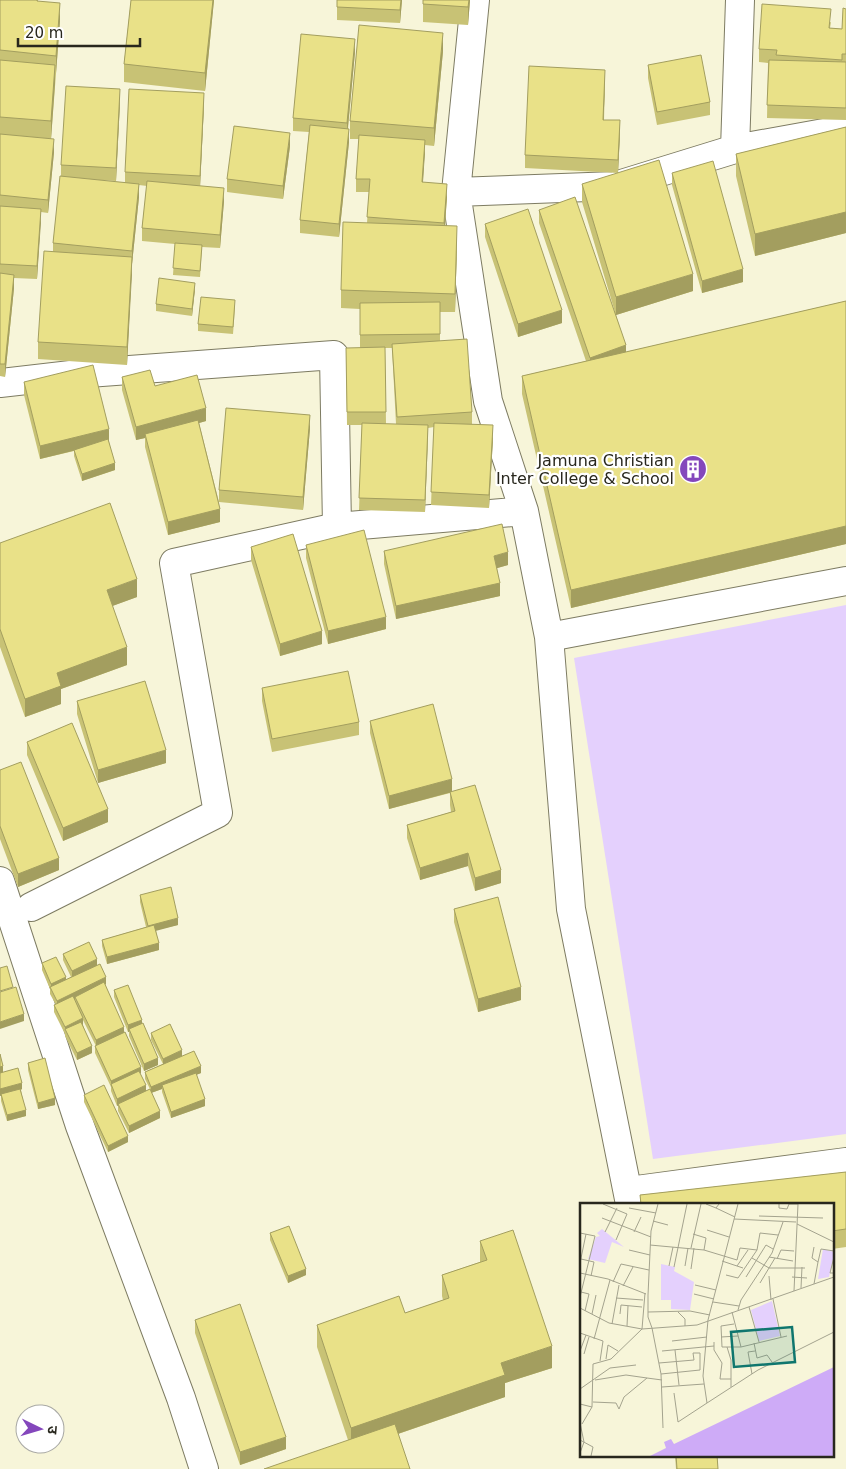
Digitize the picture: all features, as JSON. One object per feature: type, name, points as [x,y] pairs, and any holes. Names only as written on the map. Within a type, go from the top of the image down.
[{"type":"street","points":[[475,0],[456,192],[488,401],[524,511],[549,637],[571,909],[629,1197],[846,1162]]},
{"type":"street","points":[[735,149],[740,0]]},
{"type":"street","points":[[456,192],[615,186],[735,149],[846,130]]},
{"type":"street","points":[[0,383],[88,373],[334,355],[337,527]]},
{"type":"street","points":[[31,907],[218,813],[174,563],[337,527],[524,511]]},
{"type":"street","points":[[549,637],[846,581]]},
{"type":"street","points":[[0,881],[80,1126],[178,1389],[204,1469]]},
{"type":"shaded area","points":[[846,605],[846,1134],[653,1159],[574,658]]},
{"type":"building","points":[[0,0],[37,0],[60,3],[56,56],[0,50]]},
{"type":"building","points":[[131,0],[213,0],[205,73],[124,64]]},
{"type":"building","points":[[337,0],[401,0],[400,10],[337,7]]},
{"type":"building","points":[[423,0],[469,0],[468,7],[423,4]]},
{"type":"building","points":[[762,4],[831,9],[829,28],[842,29],[843,8],[846,9],[846,54],[842,54],[842,60],[776,55],[777,50],[759,49]]},
{"type":"building","points":[[359,25],[443,33],[434,128],[350,121]]},
{"type":"building","points":[[301,34],[355,39],[347,123],[293,118]]},
{"type":"building","points":[[701,55],[710,102],[657,112],[648,65]]},
{"type":"building","points":[[0,60],[55,65],[51,121],[0,117]]},
{"type":"building","points":[[769,60],[846,62],[846,108],[767,105]]},
{"type":"building","points":[[529,66],[605,70],[603,120],[620,120],[618,160],[525,155]]},
{"type":"building","points":[[66,86],[120,89],[116,168],[61,165]]},
{"type":"building","points":[[129,89],[204,93],[200,176],[125,172]]},
{"type":"building","points":[[310,125],[349,129],[339,224],[300,220]]},
{"type":"building","points":[[234,126],[290,133],[283,186],[227,179]]},
{"type":"building","points":[[846,127],[846,212],[755,234],[736,154]]},
{"type":"building","points":[[0,134],[54,139],[48,200],[0,195]]},
{"type":"building","points":[[359,135],[425,140],[422,182],[447,184],[444,223],[367,217],[370,179],[356,179]]},
{"type":"building","points":[[659,160],[693,274],[616,297],[582,184]]},
{"type":"building","points":[[713,161],[743,269],[702,281],[672,173]]},
{"type":"building","points":[[60,176],[139,184],[132,251],[53,243]]},
{"type":"building","points":[[147,181],[224,188],[220,235],[142,228]]},
{"type":"building","points":[[575,197],[626,345],[590,358],[539,210]]},
{"type":"building","points":[[0,206],[41,209],[37,266],[0,264]]},
{"type":"building","points":[[528,209],[562,310],[518,324],[485,224]]},
{"type":"building","points":[[343,222],[457,226],[455,294],[341,290]]},
{"type":"building","points":[[175,243],[202,245],[200,271],[173,268]]},
{"type":"building","points":[[44,251],[132,257],[127,347],[38,342]]},
{"type":"building","points":[[0,273],[14,275],[5,364],[0,364]]},
{"type":"building","points":[[159,278],[195,283],[192,309],[156,304]]},
{"type":"building","points":[[201,297],[235,300],[233,327],[198,324]]},
{"type":"building","name":"Jamuna Christian Inter College & School","points":[[846,301],[846,526],[571,590],[522,376]]},
{"type":"building","points":[[440,302],[440,334],[360,335],[360,303]]},
{"type":"building","points":[[467,339],[472,412],[397,417],[392,344]]},
{"type":"building","points":[[385,347],[386,412],[347,412],[346,348]]},
{"type":"building","points":[[93,365],[109,429],[40,446],[24,382]]},
{"type":"building","points":[[150,370],[155,386],[197,375],[206,408],[136,427],[122,377]]},
{"type":"building","points":[[226,408],[310,415],[303,497],[219,490]]},
{"type":"building","points":[[198,420],[220,509],[168,522],[145,434]]},
{"type":"building","points":[[362,423],[428,425],[425,500],[359,498]]},
{"type":"building","points":[[434,423],[493,425],[489,495],[431,492]]},
{"type":"building","points":[[108,439],[115,463],[82,474],[74,450]]},
{"type":"building","points":[[110,503],[137,579],[107,590],[127,647],[57,673],[61,686],[25,699],[0,629],[0,543]]},
{"type":"building","points":[[502,524],[508,552],[494,556],[500,583],[396,606],[384,551]]},
{"type":"building","points":[[364,530],[386,617],[328,631],[306,545]]},
{"type":"building","points":[[293,534],[322,631],[280,644],[251,547]]},
{"type":"building","points":[[348,671],[359,722],[272,739],[262,688]]},
{"type":"building","points":[[145,681],[166,750],[98,770],[77,701]]},
{"type":"building","points":[[433,704],[452,779],[389,796],[370,721]]},
{"type":"building","points":[[72,723],[108,809],[63,828],[27,742]]},
{"type":"building","points":[[21,762],[59,858],[18,874],[0,826],[0,770]]},
{"type":"building","points":[[475,785],[501,870],[475,878],[468,853],[420,868],[407,825],[455,811],[450,792]]},
{"type":"building","points":[[171,887],[178,918],[148,926],[140,895]]},
{"type":"building","points":[[498,897],[521,987],[478,999],[454,909]]},
{"type":"building","points":[[154,925],[159,943],[107,957],[102,940]]},
{"type":"building","points":[[89,942],[97,959],[72,971],[63,954]]},
{"type":"building","points":[[56,957],[66,977],[51,984],[42,963]]},
{"type":"building","points":[[100,964],[106,977],[57,1001],[50,987]]},
{"type":"building","points":[[7,966],[13,987],[0,991],[0,968]]},
{"type":"building","points":[[104,982],[124,1027],[96,1040],[75,997]]},
{"type":"building","points":[[128,985],[142,1020],[128,1025],[114,990]]},
{"type":"building","points":[[16,987],[24,1014],[0,1022],[0,992]]},
{"type":"building","points":[[73,996],[83,1018],[65,1027],[54,1005]]},
{"type":"building","points":[[81,1022],[92,1046],[77,1053],[65,1029]]},
{"type":"building","points":[[143,1023],[158,1058],[144,1064],[129,1029]]},
{"type":"building","points":[[170,1024],[182,1050],[163,1059],[151,1033]]},
{"type":"building","points":[[125,1032],[141,1067],[111,1081],[95,1046]]},
{"type":"building","points":[[194,1051],[201,1066],[151,1087],[145,1072]]},
{"type":"building","points":[[0,1054],[3,1066],[0,1067]]},
{"type":"building","points":[[45,1058],[55,1098],[38,1103],[28,1063]]},
{"type":"building","points":[[18,1068],[22,1083],[0,1089],[0,1073]]},
{"type":"building","points":[[139,1071],[146,1085],[117,1099],[111,1084]]},
{"type":"building","points":[[196,1073],[205,1099],[171,1112],[162,1085]]},
{"type":"building","points":[[104,1085],[128,1136],[108,1146],[84,1095]]},
{"type":"building","points":[[20,1089],[26,1110],[7,1115],[1,1094]]},
{"type":"building","points":[[150,1089],[160,1111],[129,1126],[118,1104]]},
{"type":"building","points":[[846,1172],[846,1229],[834,1231],[834,1203],[641,1203],[640,1195]]},
{"type":"building","points":[[289,1226],[306,1269],[288,1276],[270,1233]]},
{"type":"building","points":[[513,1230],[552,1346],[501,1363],[505,1375],[351,1428],[317,1325],[399,1296],[405,1313],[449,1298],[442,1275],[487,1260],[480,1241]]},
{"type":"building","points":[[240,1304],[286,1437],[240,1452],[195,1320]]},
{"type":"building","points":[[395,1424],[410,1469],[264,1469]]},
{"type":"building","points":[[676,1456],[717,1456],[718,1469],[677,1469]]},
{"type":"place","name":"Jamuna Christian Inter College & School","points":[[693,469]]}]
